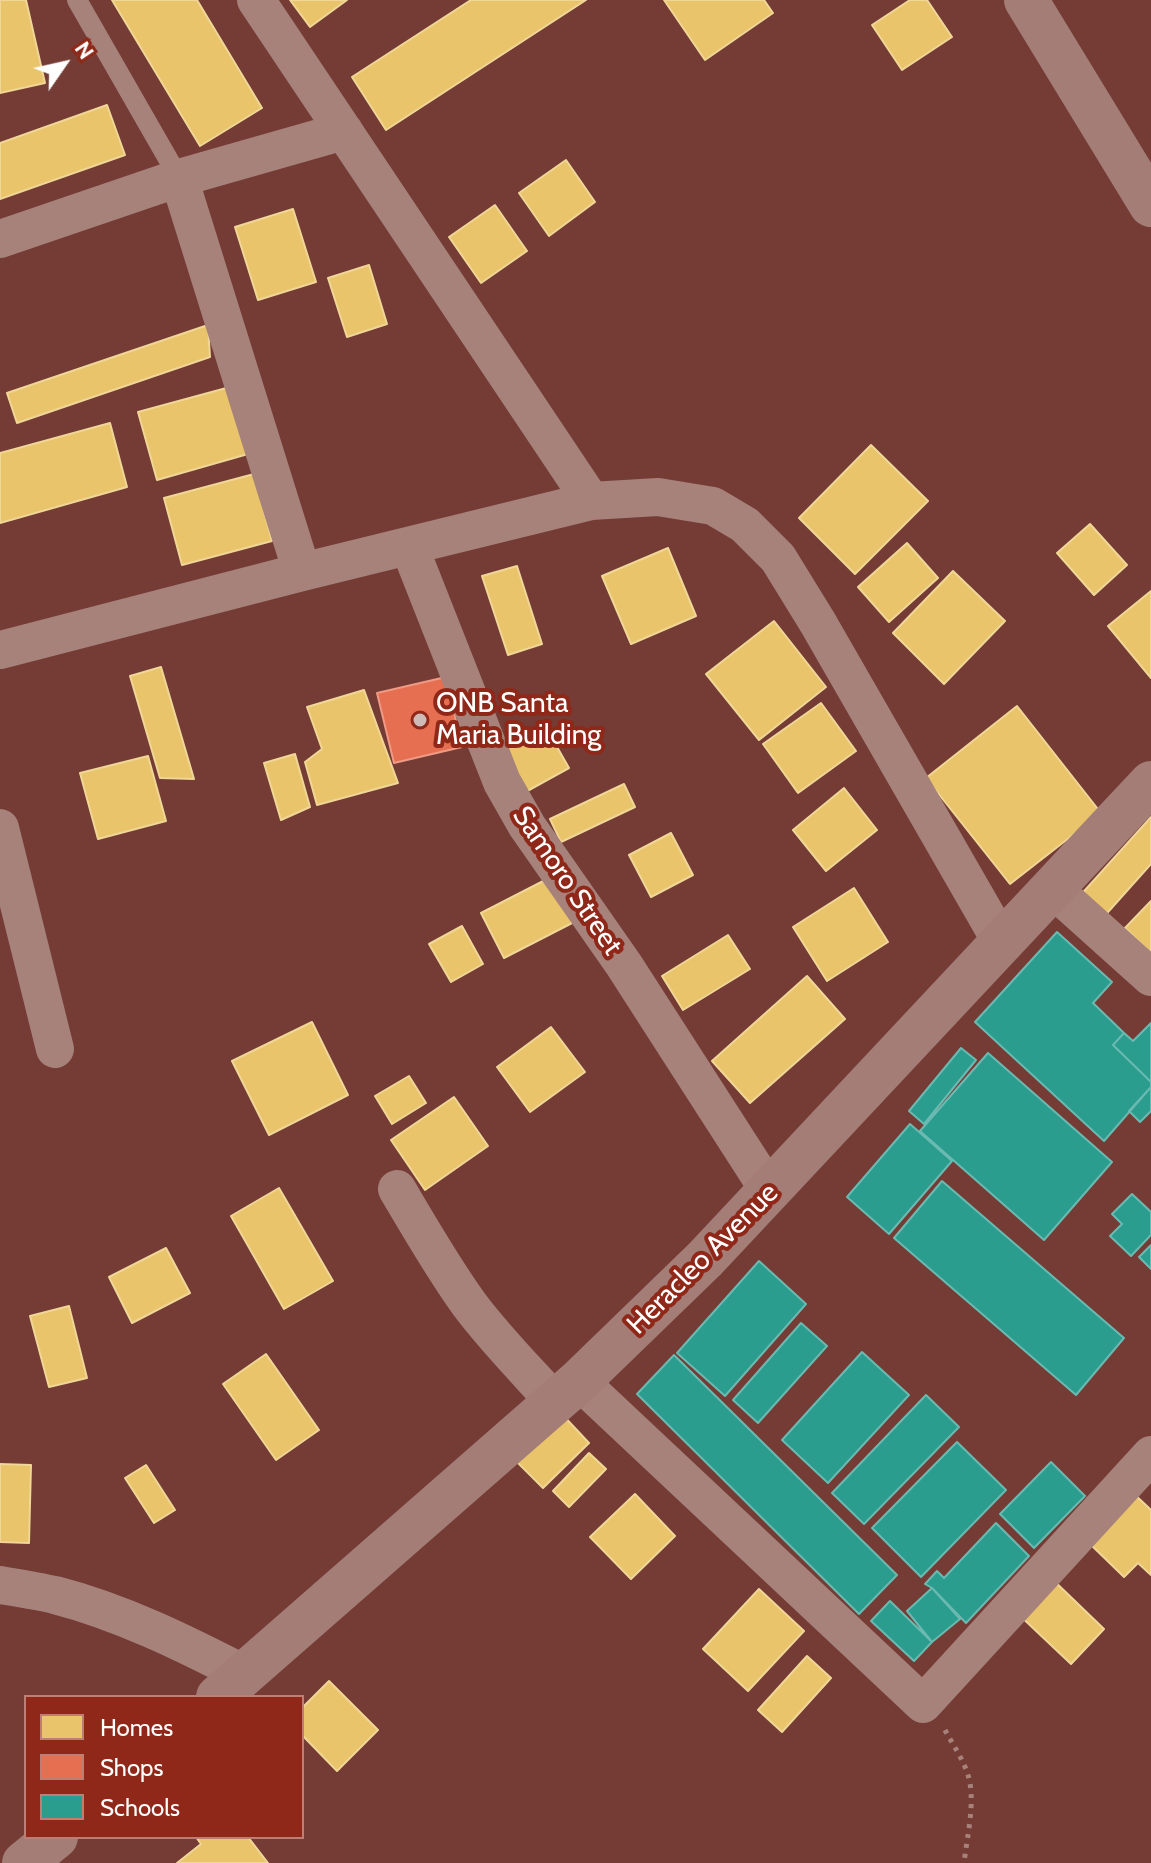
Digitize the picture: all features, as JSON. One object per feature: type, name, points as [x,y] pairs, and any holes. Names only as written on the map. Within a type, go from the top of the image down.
[{"type":"street","points":[[256,0],[591,501]]},
{"type":"street","points":[[1026,0],[1151,205]]},
{"type":"street","points":[[0,239],[179,178],[344,131]]},
{"type":"street","points":[[179,178],[302,572]]},
{"type":"street","points":[[0,650],[591,501],[658,497],[713,506],[745,525],[778,558],[1002,943]]},
{"type":"street","name":"Samoro Street","points":[[409,546],[502,782],[527,826],[616,953],[770,1192]]},
{"type":"street","name":"Heracleo Avenue","points":[[231,1686],[567,1391],[705,1259],[1151,783]]},
{"type":"street","points":[[0,828],[55,1049]]},
{"type":"street","points":[[1053,889],[1151,977]]},
{"type":"street","points":[[397,1189],[442,1264],[500,1342],[567,1391],[923,1704],[1151,1455]]},
{"type":"street","points":[[0,1585],[54,1595],[110,1612],[197,1649],[231,1686]]},
{"type":"street","points":[[24,1863],[54,1839]]},
{"type":"lane","points":[[77,0],[179,178]]},
{"type":"path","points":[[923,1704],[943,1728],[969,1777],[971,1807],[964,1863]]},
{"type":"building: Homes","points":[[0,0],[26,0],[45,83],[0,93]]},
{"type":"building: Homes","points":[[112,0],[197,0],[262,108],[200,146]]},
{"type":"building: Homes","points":[[290,0],[347,0],[310,27]]},
{"type":"building: Homes","points":[[471,0],[586,0],[386,130],[352,77]]},
{"type":"building: Homes","points":[[664,0],[764,0],[773,13],[705,60]]},
{"type":"building: Homes","points":[[910,0],[927,0],[952,37],[902,70],[872,25]]},
{"type":"building: Homes","points":[[107,105],[125,155],[0,199],[0,143]]},
{"type":"building: Homes","points":[[566,160],[595,202],[549,236],[519,193]]},
{"type":"building: Homes","points":[[495,205],[527,251],[481,283],[449,237]]},
{"type":"building: Homes","points":[[293,209],[316,282],[258,300],[235,227]]},
{"type":"building: Homes","points":[[369,265],[387,324],[347,337],[328,278]]},
{"type":"building: Homes","points":[[208,325],[210,357],[17,423],[7,393]]},
{"type":"building: Homes","points":[[230,387],[248,454],[157,480],[138,412]]},
{"type":"building: Homes","points":[[110,423],[127,487],[0,523],[0,453]]},
{"type":"building: Homes","points":[[871,445],[928,501],[855,574],[799,518]]},
{"type":"building: Homes","points":[[254,474],[272,541],[182,565],[164,498]]},
{"type":"building: Homes","points":[[1090,524],[1127,565],[1094,595],[1057,553]]},
{"type":"building: Homes","points":[[907,543],[938,578],[889,622],[858,587]]},
{"type":"building: Homes","points":[[668,548],[696,616],[631,644],[602,576]]},
{"type":"building: Homes","points":[[517,566],[542,644],[508,655],[482,576]]},
{"type":"building: Homes","points":[[953,571],[1005,621],[944,684],[893,633]]},
{"type":"building: Homes","points":[[1151,591],[1151,678],[1108,626]]},
{"type":"building: Homes","points":[[774,621],[826,687],[759,740],[706,674]]},
{"type":"building: Homes","points":[[161,667],[194,779],[160,778],[130,676]]},
{"type":"building: Homes","points":[[364,690],[398,783],[317,805],[305,762],[322,749],[307,707]]},
{"type":"building: Homes","points":[[821,703],[856,751],[798,793],[763,744]]},
{"type":"building: Homes","points":[[1017,706],[1101,813],[1010,884],[926,778]]},
{"type":"building: Homes","points":[[544,724],[569,768],[520,795],[496,751]]},
{"type":"building: Homes","points":[[295,754],[310,807],[281,820],[264,763]]},
{"type":"building: Homes","points":[[148,756],[166,821],[98,839],[80,773]]},
{"type":"building: Homes","points":[[624,784],[635,807],[561,842],[550,819]]},
{"type":"building: Homes","points":[[844,788],[877,830],[826,871],[793,830]]},
{"type":"building: Homes","points":[[1151,817],[1151,864],[1100,921],[1077,899]]},
{"type":"building: Homes","points":[[671,833],[693,875],[651,897],[629,855]]},
{"type":"building: Homes","points":[[553,876],[576,921],[504,958],[481,913]]},
{"type":"building: Homes","points":[[854,888],[888,942],[827,981],[793,927]]},
{"type":"building: Homes","points":[[1151,901],[1151,953],[1125,928]]},
{"type":"building: Homes","points":[[462,926],[483,964],[451,982],[429,944]]},
{"type":"building: Homes","points":[[728,935],[750,969],[683,1010],[662,976]]},
{"type":"building: Homes","points":[[807,976],[845,1019],[750,1103],[712,1061]]},
{"type":"building: Homes","points":[[312,1022],[348,1095],[269,1135],[232,1061]]},
{"type":"building: Homes","points":[[551,1027],[585,1072],[530,1112],[497,1067]]},
{"type":"building: Homes","points":[[409,1076],[426,1103],[392,1124],[375,1096]]},
{"type":"building: Homes","points":[[454,1097],[488,1146],[425,1190],[391,1140]]},
{"type":"building: Homes","points":[[279,1188],[333,1281],[284,1309],[231,1216]]},
{"type":"building: Homes","points":[[166,1248],[190,1293],[132,1323],[109,1277]]},
{"type":"building: Homes","points":[[69,1306],[87,1378],[49,1387],[30,1316]]},
{"type":"building: Homes","points":[[266,1354],[319,1430],[276,1460],[223,1384]]},
{"type":"building: Homes","points":[[559,1411],[589,1443],[543,1488],[512,1457]]},
{"type":"building: Homes","points":[[589,1453],[606,1469],[569,1507],[553,1491]]},
{"type":"building: Homes","points":[[0,1464],[31,1465],[29,1543],[0,1542]]},
{"type":"building: Homes","points":[[146,1465],[175,1510],[154,1523],[125,1478]]},
{"type":"building: Homes","points":[[1133,1493],[1151,1510],[1151,1575],[1138,1563],[1124,1577],[1087,1541]]},
{"type":"building: Homes","points":[[635,1494],[675,1536],[631,1579],[590,1537]]},
{"type":"building: Homes","points":[[1049,1576],[1104,1629],[1071,1664],[1015,1611]]},
{"type":"building: Homes","points":[[759,1589],[804,1631],[748,1691],[703,1649]]},
{"type":"building: Homes","points":[[807,1656],[831,1678],[782,1732],[758,1710]]},
{"type":"building: Homes","points":[[329,1681],[378,1730],[337,1771],[304,1737],[304,1706]]},
{"type":"building: Homes","points":[[197,1839],[250,1839],[268,1863],[177,1863],[201,1844]]},
{"type":"building: Shops","name":"ONB Santa Maria Building","points":[[446,677],[462,747],[394,763],[377,693]]},
{"type":"building: Schools","points":[[1057,932],[1112,982],[1093,1003],[1124,1033],[1113,1045],[1151,1082],[1151,1087],[1104,1141],[975,1022]]},
{"type":"building: Schools","points":[[1151,1023],[1151,1082],[1113,1045],[1124,1033],[1133,1041]]},
{"type":"building: Schools","points":[[961,1048],[976,1060],[924,1124],[909,1111]]},
{"type":"building: Schools","points":[[988,1053],[1112,1162],[1044,1240],[920,1131]]},
{"type":"building: Schools","points":[[1151,1087],[1151,1111],[1140,1122],[1129,1111]]},
{"type":"building: Schools","points":[[910,1124],[952,1161],[889,1234],[847,1197]]},
{"type":"building: Schools","points":[[942,1181],[1124,1338],[1076,1395],[894,1238]]},
{"type":"building: Schools","points":[[1132,1194],[1151,1212],[1151,1235],[1131,1256],[1110,1236],[1122,1224],[1112,1214]]},
{"type":"building: Schools","points":[[1151,1245],[1151,1269],[1139,1257]]},
{"type":"building: Schools","points":[[759,1261],[806,1304],[725,1396],[677,1353]]},
{"type":"building: Schools","points":[[801,1323],[827,1346],[758,1423],[733,1400]]},
{"type":"building: Schools","points":[[862,1352],[909,1395],[828,1483],[782,1440]]},
{"type":"building: Schools","points":[[674,1355],[897,1575],[859,1614],[637,1394]]},
{"type":"building: Schools","points":[[926,1395],[959,1427],[864,1524],[832,1493]]},
{"type":"building: Schools","points":[[957,1442],[1006,1490],[921,1577],[872,1528]]},
{"type":"building: Schools","points":[[1051,1462],[1085,1496],[1034,1548],[1000,1514]]},
{"type":"building: Schools","points":[[996,1523],[1029,1556],[966,1623],[925,1584],[937,1571],[944,1578]]},
{"type":"building: Schools","points":[[932,1588],[960,1619],[932,1642],[907,1611]]},
{"type":"building: Schools","points":[[890,1601],[932,1642],[914,1661],[871,1621]]},
{"type":"place","name":"ONB Santa Maria Building","points":[[420,720]]}]
